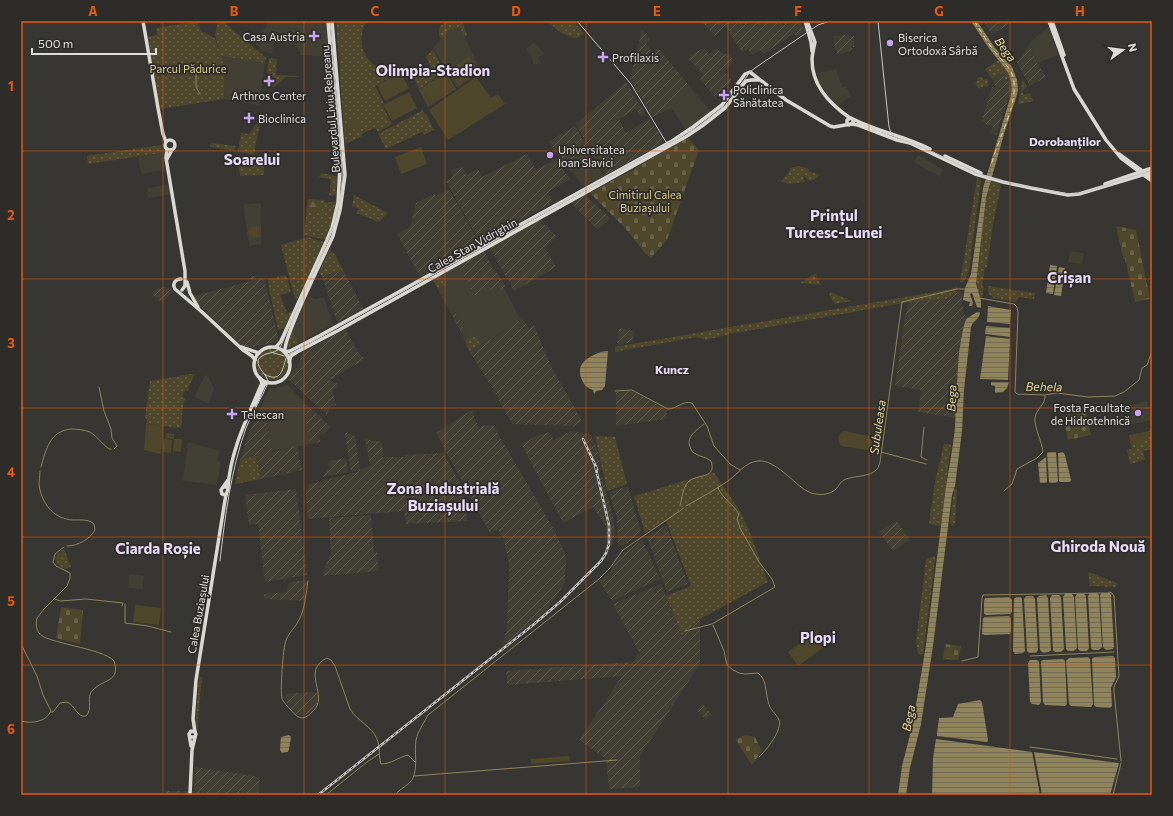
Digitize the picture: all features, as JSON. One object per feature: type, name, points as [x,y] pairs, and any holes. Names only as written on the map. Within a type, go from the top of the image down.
[{"type":"main road","points":[[143,21],[163,132],[168,141],[166,146],[167,160],[185,272],[190,294],[202,312]]},
{"type":"main road","name":"Bulevardul Liviu Rebreanu","points":[[276,347],[281,341],[332,228],[338,203],[340,166],[328,21]]},
{"type":"main road","name":"Bulevardul Liviu Rebreanu","points":[[285,352],[284,347],[292,326],[333,236],[338,222],[343,194],[344,166],[332,21]]},
{"type":"main road","points":[[806,21],[809,29],[812,50],[812,67],[820,88],[830,102],[850,121],[858,125],[910,143],[970,172],[1031,188],[1073,195],[1143,173],[1152,168]]},
{"type":"main road","points":[[1051,21],[1076,92],[1106,140],[1116,153],[1130,165],[1152,178]]},
{"type":"main road","name":"Calea Stan Vidrighin","points":[[285,352],[290,351],[319,336],[693,127],[722,105],[745,74],[750,72],[760,80]]},
{"type":"main road","name":"Calea Stan Vidrighin","points":[[290,362],[291,356],[297,352],[339,330],[699,128],[722,111],[743,84],[749,80],[760,80]]},
{"type":"main road","points":[[760,80],[786,100],[830,126],[844,126],[850,121]]},
{"type":"main road","points":[[850,121],[888,132],[923,146],[982,175]]},
{"type":"main road","points":[[167,160],[175,144],[174,141],[168,141]]},
{"type":"main road","points":[[167,149],[172,150]]},
{"type":"main road","points":[[1116,153],[1152,181]]},
{"type":"main road","points":[[1130,165],[1133,171],[1132,174]]},
{"type":"main road","points":[[993,178],[1072,193],[1097,187],[1132,174],[1152,172]]},
{"type":"main road","points":[[185,272],[181,280],[177,280],[173,284],[175,289],[180,290],[255,360]]},
{"type":"main road","points":[[180,290],[185,284],[185,272]]},
{"type":"main road","points":[[181,280],[185,284]]},
{"type":"main road","points":[[240,347],[258,353]]},
{"type":"main road","points":[[226,494],[224,495],[221,490],[226,487],[238,444],[262,383],[254,368],[255,360],[258,353],[266,348],[276,347],[285,352],[290,362],[289,370],[284,378],[276,382],[268,382],[260,378]]},
{"type":"main road","points":[[250,411],[253,409],[264,385],[268,382]]},
{"type":"main road","name":"Calea Buziașului","points":[[192,732],[196,680],[226,494],[228,491],[226,487]]},
{"type":"main road","name":"Calea Buziașului","points":[[222,493],[224,512]]},
{"type":"main road","points":[[190,795],[192,750],[196,734],[192,732],[189,735],[192,750]]},
{"type":"main road","points":[[190,737],[195,737]]},
{"type":"shaded area","points":[[263,21],[326,21],[329,57],[300,55],[299,50],[294,45],[273,43],[272,54],[263,51],[255,44],[265,34],[263,31],[267,26]]},
{"type":"shaded area","points":[[701,21],[802,21],[802,25],[806,31],[797,37],[796,35],[792,35],[764,54],[760,50],[752,55],[748,49],[742,52],[725,26],[715,36]]},
{"type":"shaded area","points":[[971,21],[977,21],[995,48],[1012,67],[1017,80],[1018,90],[986,198],[976,284],[981,301],[981,308],[977,307],[972,293],[970,294],[973,303],[972,306],[969,306],[970,302],[963,300],[965,288],[971,274],[983,188],[1011,95],[1012,87],[1007,71]]},
{"type":"shaded area","points":[[984,21],[1014,21],[992,35]]},
{"type":"shaded area","points":[[460,27],[481,71],[457,88],[433,48],[448,31]]},
{"type":"shaded area","points":[[1049,27],[1058,55],[1038,63],[1034,57],[1030,43]]},
{"type":"shaded area","points":[[642,30],[650,39],[646,44],[653,53],[658,48],[691,88],[671,108],[653,117],[630,79]]},
{"type":"shaded area","points":[[834,36],[854,36],[854,47],[852,47],[852,50],[838,55],[834,44]]},
{"type":"shaded area","points":[[534,42],[544,53],[538,58],[542,64],[533,64],[532,58],[527,50],[527,48]]},
{"type":"shaded area","points":[[1030,43],[1034,57],[1046,77],[1030,86],[1017,63]]},
{"type":"shaded area","points":[[704,48],[709,54],[716,48],[722,53],[729,55],[734,60],[724,72],[732,81],[715,97],[700,79],[704,75],[688,59],[691,56],[690,55]]},
{"type":"shaded area","points":[[221,56],[265,63],[259,105],[224,99],[225,69]]},
{"type":"shaded area","points":[[836,69],[842,87],[846,86],[851,96],[838,105],[826,93],[817,73]]},
{"type":"shaded area","points":[[1003,73],[1006,79],[1008,79],[1011,91],[996,135],[991,132],[993,126],[987,125],[982,120],[992,87],[996,87],[992,79]]},
{"type":"shaded area","points":[[626,82],[646,114],[641,117],[636,109],[619,119],[626,133],[649,119],[663,140],[662,143],[606,175],[591,153],[576,124]]},
{"type":"shaded area","points":[[691,88],[711,112],[686,130],[671,108]]},
{"type":"shaded area","points":[[575,126],[585,143],[586,146],[584,148],[592,160],[572,172],[548,142]]},
{"type":"shaded area","points":[[162,153],[165,170],[141,174],[138,157]]},
{"type":"shaded area","points":[[527,154],[536,170],[556,159],[570,179],[548,192],[553,202],[480,242],[446,181],[453,176],[450,170],[462,167],[467,175],[478,169],[482,177]]},
{"type":"shaded area","points":[[918,155],[943,170],[940,177],[914,162]]},
{"type":"shaded area","points":[[594,159],[604,176],[584,187],[572,172]]},
{"type":"shaded area","points":[[168,185],[169,195],[148,198],[147,188]]},
{"type":"shaded area","points":[[449,189],[479,243],[420,277],[397,234],[410,227],[416,203],[434,194],[436,196]]},
{"type":"shaded area","points":[[584,195],[610,218],[598,230],[570,202]]},
{"type":"shaded area","points":[[261,203],[261,244],[249,246],[243,204]]},
{"type":"shaded area","points":[[541,220],[557,237],[545,247],[556,267],[514,291],[490,248]]},
{"type":"shaded area","points":[[484,251],[493,269],[495,269],[506,287],[500,290],[497,286],[476,297],[458,265]]},
{"type":"shaded area","points":[[1070,251],[1084,253],[1082,264],[1068,262]]},
{"type":"shaded area","points":[[458,265],[497,285],[500,290],[504,288],[521,320],[469,351],[462,334],[466,332],[454,310],[450,312],[432,279]]},
{"type":"shaded area","points":[[1050,265],[1057,266],[1053,294],[1046,293]]},
{"type":"shaded area","points":[[1059,267],[1065,268],[1061,296],[1054,295]]},
{"type":"shaded area","points":[[343,270],[363,308],[337,322],[322,276]]},
{"type":"shaded area","points":[[254,276],[255,280],[264,278],[279,341],[246,349],[207,313],[207,310],[202,308],[194,296],[251,281],[251,277]]},
{"type":"shaded area","points":[[164,287],[173,291],[162,303],[151,293]]},
{"type":"shaded area","points":[[957,292],[961,292],[962,294],[963,311],[966,318],[957,380],[956,418],[918,412],[921,390],[895,386],[905,317],[909,302],[946,299]]},
{"type":"shaded area","points":[[308,296],[316,299],[324,297],[333,324],[299,343],[292,331]]},
{"type":"shaded area","points":[[988,306],[1011,310],[1010,324],[987,322]]},
{"type":"shaded area","points":[[454,310],[466,332],[462,334],[450,312]]},
{"type":"shaded area","points":[[977,312],[980,312],[971,327],[964,390],[962,431],[921,724],[910,768],[906,795],[898,795],[902,766],[913,723],[926,645],[955,427],[958,362],[961,340],[966,319]]},
{"type":"shaded area","points":[[523,319],[529,328],[534,325],[551,366],[582,421],[573,427],[571,425],[512,424],[498,397],[469,351],[502,333],[502,331]]},
{"type":"shaded area","points":[[986,326],[1010,328],[1010,337],[985,334]]},
{"type":"shaded area","points":[[619,328],[634,331],[633,342],[617,345]]},
{"type":"shaded area","points":[[345,329],[358,352],[365,359],[329,380],[338,384],[338,388],[332,389],[336,405],[330,407],[327,415],[288,379],[293,370],[298,367],[302,353]]},
{"type":"shaded area","points":[[986,336],[1010,339],[1008,380],[980,379]]},
{"type":"shaded area","points":[[608,351],[605,386],[602,390],[596,391],[594,394],[593,390],[587,387],[583,382],[580,375],[581,367],[585,361],[592,356],[600,352]]},
{"type":"shaded area","points":[[208,375],[214,389],[209,404],[194,397],[204,377]]},
{"type":"shaded area","points":[[991,382],[1009,382],[1007,388],[1003,392],[995,393],[995,386],[991,385]]},
{"type":"shaded area","points":[[288,385],[307,405],[303,406],[310,444],[273,451],[264,410],[261,408],[269,389]]},
{"type":"shaded area","points":[[632,391],[667,410],[666,419],[616,426],[616,392]]},
{"type":"shaded area","name":"Fosta Facultate de Hidrotehnică","points":[[1147,401],[1152,420],[1129,425],[1125,406]]},
{"type":"shaded area","points":[[307,405],[331,427],[324,434],[319,435],[320,442],[310,444],[303,406]]},
{"type":"shaded area","points":[[261,408],[264,410],[273,452],[297,446],[302,470],[261,479],[256,456],[240,460],[249,432]]},
{"type":"shaded area","points":[[473,410],[478,426],[493,425],[554,530],[565,553],[566,559],[565,582],[557,596],[541,616],[501,648],[507,629],[509,563],[503,538],[498,530],[490,533],[436,433]]},
{"type":"shaded area","points":[[571,431],[590,434],[597,448],[601,469],[599,471],[604,483],[614,522],[615,531],[612,546],[607,545],[606,527],[593,507],[563,523],[521,444],[549,432],[554,440]]},
{"type":"shaded area","points":[[346,432],[355,436],[360,470],[370,465],[365,439],[381,442],[384,455],[371,464],[383,457],[405,457],[405,455],[443,453],[461,484],[467,521],[406,524],[404,511],[308,519],[306,493],[309,485],[360,471],[351,472],[345,434]]},
{"type":"shaded area","points":[[188,442],[221,451],[217,460],[221,462],[217,485],[183,481]]},
{"type":"shaded area","points":[[1056,452],[1058,481],[1056,483],[1049,482],[1047,453]]},
{"type":"shaded area","points":[[1063,452],[1071,480],[1070,482],[1059,481],[1058,453]]},
{"type":"shaded area","points":[[1046,457],[1047,482],[1040,483],[1038,463]]},
{"type":"shaded area","points":[[346,458],[348,472],[322,477],[329,468],[329,461]]},
{"type":"shaded area","points":[[628,486],[641,532],[622,547],[618,545],[617,518],[609,492]]},
{"type":"shaded area","points":[[296,489],[307,575],[265,582],[258,524],[249,525],[245,495]]},
{"type":"shaded area","points":[[371,515],[374,552],[377,552],[379,571],[322,576],[329,556],[331,555],[329,518]]},
{"type":"shaded area","points":[[897,521],[910,540],[893,551],[879,532]]},
{"type":"shaded area","points":[[666,525],[688,584],[667,592],[647,537]]},
{"type":"shaded area","points":[[642,539],[660,579],[612,601],[599,581],[609,573],[622,554]]},
{"type":"shaded area","points":[[129,574],[144,576],[143,589],[128,588]]},
{"type":"shaded area","points":[[308,580],[303,601],[264,599],[264,594],[286,592],[289,582]]},
{"type":"shaded area","points":[[661,584],[682,635],[685,634],[700,619],[700,664],[640,756],[640,787],[609,789],[606,759],[579,740],[622,676],[507,685],[506,671],[633,662],[639,652],[613,604]]},
{"type":"shaded area","points":[[1109,592],[1111,595],[1114,647],[1113,649],[1106,650],[1103,647],[1100,595],[1102,593]]},
{"type":"shaded area","points":[[1090,593],[1097,593],[1099,595],[1102,647],[1099,650],[1093,650],[1091,648],[1088,596]]},
{"type":"shaded area","points":[[1065,594],[1072,594],[1074,597],[1077,648],[1074,651],[1068,651],[1066,649],[1063,597]]},
{"type":"shaded area","points":[[1077,594],[1084,594],[1086,596],[1089,648],[1087,651],[1080,651],[1078,649],[1075,597]]},
{"type":"shaded area","points":[[1046,595],[1048,598],[1051,650],[1043,653],[1040,650],[1037,598],[1039,596]]},
{"type":"shaded area","points":[[1052,595],[1059,595],[1061,597],[1064,649],[1061,652],[1055,652],[1053,650],[1050,598]]},
{"type":"shaded area","points":[[1026,596],[1033,596],[1035,599],[1038,650],[1036,653],[1029,653],[1027,651],[1024,599]]},
{"type":"shaded area","points":[[1009,597],[1012,600],[1012,612],[1010,614],[984,614],[985,598]]},
{"type":"shaded area","points":[[1016,597],[1021,597],[1022,599],[1025,651],[1023,653],[1015,654],[1013,651],[1014,599]]},
{"type":"shaded area","points":[[1009,616],[1011,619],[1010,634],[982,634],[984,617]]},
{"type":"shaded area","points":[[1113,656],[1115,658],[1116,677],[1111,688],[1112,706],[1110,708],[1096,707],[1094,705],[1092,659],[1094,657]]},
{"type":"shaded area","points":[[1088,657],[1090,659],[1093,704],[1091,707],[1071,706],[1069,704],[1066,661],[1069,658]]},
{"type":"shaded area","points":[[1063,659],[1065,661],[1067,704],[1065,706],[1045,705],[1043,702],[1041,661]]},
{"type":"shaded area","points":[[1030,660],[1037,660],[1039,662],[1041,702],[1039,705],[1032,704],[1030,702],[1028,663]]},
{"type":"shaded area","points":[[317,693],[318,699],[316,706],[309,713],[302,716],[295,714],[287,704],[286,694]]},
{"type":"shaded area","points":[[980,700],[982,702],[988,740],[987,742],[937,736],[939,718],[953,717],[958,704]]},
{"type":"shaded area","points":[[703,704],[712,715],[706,720],[697,710]]},
{"type":"shaded area","points":[[289,735],[291,737],[288,752],[282,753],[280,750],[281,737]]},
{"type":"shaded area","points":[[936,739],[1032,752],[1040,795],[932,795],[933,758]]},
{"type":"shaded area","points":[[1034,752],[1119,763],[1110,795],[1042,795]]},
{"type":"shaded area","points":[[195,767],[259,777],[260,781],[258,795],[165,795],[166,791],[194,791]]},
{"type":"green space","name":"Parcul Pădurice","points":[[197,21],[201,31],[215,38],[219,52],[215,34],[218,22],[224,21],[266,58],[265,63],[221,56],[225,69],[224,99],[160,109],[148,37],[157,35],[156,28]]},
{"type":"green space","points":[[336,21],[367,21],[363,28],[362,44],[367,58],[379,67],[387,69],[403,68],[404,70],[375,86],[384,103],[382,105],[392,124],[378,132],[375,128],[365,132],[359,138],[345,144]]},
{"type":"green space","points":[[445,21],[462,21],[467,35],[464,37],[460,27],[448,31],[442,38],[439,36],[439,28]]},
{"type":"green space","points":[[548,21],[574,21],[584,34],[577,38],[565,35]]},
{"type":"green space","points":[[433,50],[445,72],[419,89],[415,81],[413,67],[417,75],[431,67],[426,56]]},
{"type":"green space","points":[[469,56],[479,72],[459,86],[449,71]]},
{"type":"green space","points":[[269,58],[277,59],[276,75],[298,77],[285,77],[274,87],[272,87],[274,78],[272,74],[267,73]]},
{"type":"green space","points":[[998,60],[1006,68],[1010,78],[1006,80],[1003,73],[992,79],[985,69]]},
{"type":"green space","points":[[446,72],[456,89],[428,107],[419,90],[421,88],[430,103],[453,89],[444,74]]},
{"type":"green space","points":[[401,73],[409,88],[385,101],[377,85]]},
{"type":"green space","points":[[444,74],[453,89],[430,103],[421,88]]},
{"type":"green space","points":[[980,76],[984,80],[987,78],[989,83],[988,87],[983,86],[979,89],[976,86],[977,85],[975,83]]},
{"type":"green space","points":[[476,77],[491,98],[498,94],[505,104],[448,140],[429,110]]},
{"type":"green space","points":[[1022,79],[1027,87],[1022,91],[1024,95],[1029,93],[1034,101],[1019,104],[1018,103]]},
{"type":"green space","points":[[409,92],[417,108],[392,121],[383,105]]},
{"type":"green space","points":[[423,110],[434,130],[424,135],[422,132],[386,149],[378,134]]},
{"type":"green space","points":[[261,118],[254,154],[238,152],[241,133],[249,134]]},
{"type":"green space","points":[[356,119],[360,127],[347,132],[344,125]]},
{"type":"green space","name":"Cimitirul Calea Buziașului","points":[[687,137],[699,150],[667,240],[651,258],[645,253],[624,227],[590,193],[634,169]]},
{"type":"green space","points":[[211,143],[236,146],[235,151],[210,147]]},
{"type":"green space","points":[[161,145],[162,153],[88,164],[87,156]]},
{"type":"green space","points":[[421,147],[427,164],[401,174],[395,157]]},
{"type":"green space","points":[[237,158],[264,163],[264,175],[240,176]]},
{"type":"green space","points":[[800,166],[809,169],[808,171],[820,175],[810,181],[803,175],[805,182],[788,184],[781,181],[790,171],[790,168]]},
{"type":"green space","points":[[321,173],[336,176],[336,195],[329,196],[331,179],[319,177]]},
{"type":"green space","points":[[977,178],[981,180],[969,270],[965,280],[960,283]]},
{"type":"green space","points":[[990,181],[1000,184],[1001,186],[993,224],[987,267],[985,268],[982,286],[984,287],[982,299],[976,286],[986,198]]},
{"type":"green space","points":[[354,195],[386,212],[387,214],[379,222],[356,213],[359,209],[352,206]]},
{"type":"green space","points":[[308,199],[324,200],[325,203],[337,201],[327,240],[304,235]]},
{"type":"green space","points":[[311,201],[324,203],[321,213],[310,213]]},
{"type":"green space","points":[[259,226],[260,237],[249,239],[248,228]]},
{"type":"green space","points":[[1116,226],[1136,230],[1150,299],[1135,302]]},
{"type":"green space","points":[[308,237],[324,242],[297,300],[293,292],[281,245]]},
{"type":"green space","points":[[329,250],[334,253],[343,270],[322,276],[319,273]]},
{"type":"green space","points":[[816,274],[821,285],[800,283]]},
{"type":"green space","points":[[286,275],[291,292],[280,295],[287,313],[293,311],[284,328],[278,330],[268,279]]},
{"type":"green space","points":[[442,275],[447,284],[438,289],[433,280]]},
{"type":"green space","points":[[988,286],[1035,293],[1034,299],[1018,297],[1017,302],[993,298],[988,293]]},
{"type":"green space","points":[[957,287],[957,292],[946,299],[909,302],[734,333],[706,340],[697,337],[615,352],[615,347]]},
{"type":"green space","points":[[831,292],[851,301],[835,304],[829,295]]},
{"type":"green space","points":[[292,331],[299,343],[287,348],[287,347]]},
{"type":"green space","points":[[475,336],[481,344],[469,351],[465,340]]},
{"type":"green space","points":[[272,348],[278,349],[285,355],[288,364],[287,370],[281,377],[272,380],[266,379],[259,373],[256,364],[257,358],[263,351]]},
{"type":"green space","points":[[195,374],[188,391],[184,391],[182,397],[185,399],[181,428],[146,424],[147,420],[145,417],[150,381]]},
{"type":"green space","points":[[1086,411],[1091,435],[1068,440],[1063,416]]},
{"type":"green space","points":[[146,424],[164,426],[161,454],[144,450]]},
{"type":"green space","points":[[1152,430],[1152,449],[1143,451],[1145,460],[1130,464],[1127,450],[1132,449],[1129,436]]},
{"type":"green space","points":[[844,431],[869,436],[872,442],[870,449],[866,450],[841,446],[838,438]]},
{"type":"green space","points":[[166,433],[174,434],[174,439],[165,438]]},
{"type":"green space","points":[[1138,433],[1139,435],[1147,433],[1148,438],[1131,444],[1129,435]]},
{"type":"green space","points":[[595,436],[615,437],[627,484],[607,491]]},
{"type":"green space","points":[[164,439],[172,440],[171,453],[162,452]]},
{"type":"green space","points":[[174,439],[182,439],[181,452],[173,451]]},
{"type":"green space","points":[[944,444],[951,444],[941,526],[929,524],[935,482]]},
{"type":"green space","points":[[256,456],[261,479],[235,484],[240,460]]},
{"type":"green space","points":[[249,469],[251,480],[241,482],[239,471]]},
{"type":"green space","points":[[714,473],[740,511],[749,530],[768,582],[700,619],[682,635],[666,596],[691,586],[666,521],[645,533],[634,496]]},
{"type":"green space","points":[[957,489],[955,524],[952,526],[950,523],[954,490]]},
{"type":"green space","points":[[64,549],[71,567],[64,569],[57,564],[55,558]]},
{"type":"green space","points":[[934,556],[935,560],[923,654],[920,655],[918,653],[916,642],[926,559]]},
{"type":"green space","points":[[1088,572],[1117,583],[1116,587],[1090,586]]},
{"type":"green space","points":[[135,605],[161,608],[159,625],[133,622]]},
{"type":"green space","points":[[61,607],[83,610],[80,644],[56,638]]},
{"type":"green space","points":[[817,631],[827,645],[798,666],[788,652]]},
{"type":"green space","points":[[945,644],[961,646],[958,660],[943,659]]},
{"type":"green space","points":[[199,677],[202,677],[197,732],[195,723]]},
{"type":"green space","points":[[746,735],[755,737],[762,751],[752,765],[735,739]]},
{"type":"green space","points":[[569,756],[570,761],[531,764],[531,759]]},
{"type":"waterway","points":[[196,74],[196,87],[200,94]]},
{"type":"waterway","name":"Subuleasa","points":[[686,506],[728,481],[745,466],[758,461],[764,461],[771,464],[802,488],[810,493],[818,494],[830,493],[844,480],[870,474],[875,471],[880,462],[902,302],[957,289],[965,289]]},
{"type":"waterway","name":"Behela","points":[[979,298],[1014,304],[1017,307],[1015,392],[1017,394],[1045,395],[1057,393],[1088,397],[1115,396],[1124,392],[1139,380],[1142,368],[1147,365],[1152,351]]},
{"type":"waterway","points":[[99,387],[104,411],[111,429],[112,438],[117,446],[114,449]]},
{"type":"waterway","points":[[615,391],[632,390],[668,409],[689,402],[692,403],[707,426],[714,446],[730,464],[740,470]]},
{"type":"waterway","points":[[1004,491],[1012,484],[1017,469],[1037,458],[1043,452],[1035,418],[1044,402],[1045,396]]},
{"type":"waterway","points":[[680,506],[683,492],[687,483],[693,479],[706,475],[711,471],[711,461],[694,453],[689,443],[691,436],[704,424]]},
{"type":"waterway","points":[[924,427],[921,457],[927,460]]},
{"type":"waterway","points":[[41,467],[50,442],[58,433],[64,430],[76,429],[90,432],[106,447],[111,449]]},
{"type":"waterway","points":[[881,452],[926,464]]},
{"type":"waterway","points":[[40,471],[39,488],[44,501],[51,511],[67,519],[87,521],[94,524],[95,530],[87,539],[75,545],[67,546]]},
{"type":"waterway","points":[[685,631],[712,624],[775,587],[772,579],[759,562],[740,528],[737,519],[739,514],[718,488]]},
{"type":"waterway","points":[[395,795],[413,778],[415,769],[416,740],[428,715],[599,579],[610,568],[623,550],[684,508]]},
{"type":"waterway","points":[[51,712],[53,712],[60,703],[67,702],[80,715],[86,716],[89,710],[89,699],[91,693],[97,686],[113,677],[116,668],[114,661],[108,656],[51,640],[43,637],[38,631],[36,626],[37,618],[67,586],[70,578],[70,573],[56,566],[53,562],[55,554],[64,547]]},
{"type":"waterway","points":[[308,581],[303,611],[298,623],[286,640],[281,687],[283,701],[296,716],[304,718],[312,712],[317,705],[319,698],[315,677],[316,670],[319,663],[327,658],[331,660],[335,666],[350,709],[356,717],[375,734],[379,746],[381,764],[388,763],[408,755],[415,762]]},
{"type":"waterway","points":[[1109,592],[1114,596],[1119,676],[1114,687],[1114,691],[1121,761]]},
{"type":"waterway","points":[[962,661],[978,657],[983,595],[1104,593]]},
{"type":"waterway","points":[[55,599],[60,601],[86,599],[123,603],[122,606]]},
{"type":"waterway","points":[[125,604],[125,623],[148,626],[171,632]]},
{"type":"waterway","points":[[713,625],[724,651],[727,665],[739,673],[758,673],[761,676],[764,682],[769,704],[779,720],[779,729],[766,750],[759,757]]},
{"type":"waterway","points":[[21,644],[37,676],[43,695],[51,711],[49,715],[42,720],[34,722],[21,721]]},
{"type":"waterway","points":[[1030,656],[1114,652]]},
{"type":"waterway","points":[[1030,747],[1117,759]]},
{"type":"waterway","points":[[326,795],[379,754]]},
{"type":"waterway","points":[[414,776],[617,760]]},
{"type":"waterway","points":[[1113,795],[1121,763]]},
{"type":"ferry route","points":[[974,21],[1012,74],[1014,84],[1014,95],[1008,119],[991,166]]},
{"type":"tram line","points":[[220,561],[226,510],[236,460],[248,422],[268,383],[268,380],[259,367],[258,360],[263,355],[275,352],[280,348],[329,238],[338,211],[342,182],[342,166],[330,21]]},
{"type":"tram line","points":[[577,21],[631,84],[666,142],[673,142]]},
{"type":"tram line","points":[[264,374],[271,377],[276,377],[282,372],[288,355],[696,128],[726,105],[750,72],[755,68],[818,25],[830,21]]},
{"type":"tram line","points":[[878,21],[889,127],[891,133],[895,137],[929,150],[976,173],[1003,182],[1068,194],[1076,194],[1087,191],[1152,171]]},
{"type":"tram line","points":[[271,352],[284,356],[292,353]]},
{"type":"railway","points":[[583,439],[597,469]]},
{"type":"railway","points":[[318,795],[533,625],[560,602],[601,561],[609,544],[609,525],[595,465]]},
{"type":"place","name":"Casa Austria","points":[[314,36]]},
{"type":"place","name":"Biserica Ortodoxă Sârbă","points":[[890,43]]},
{"type":"place","name":"Profilaxis","points":[[603,57]]},
{"type":"place","name":"Arthros Center","points":[[269,81]]},
{"type":"place","name":"Policlinica Sănătatea","points":[[724,95]]},
{"type":"place","name":"Bioclinica","points":[[249,118]]},
{"type":"place","name":"Universitatea Ioan Slavici","points":[[550,155]]},
{"type":"place","name":"Fosta Facultate de Hidrotehnică","points":[[1138,413]]},
{"type":"place","name":"Telescan","points":[[232,414]]},
{"type":"district","name":"Olimpia-Stadion","points":[[433,70]]},
{"type":"district","name":"Dorobanților","points":[[1065,141]]},
{"type":"district","name":"Soarelui","points":[[252,159]]},
{"type":"district","name":"Prințul Turcesc-Lunei","points":[[834,224]]},
{"type":"district","name":"Crișan","points":[[1069,277]]},
{"type":"district","name":"Kuncz","points":[[672,369]]},
{"type":"district","name":"Zona Industrială Buziașului","points":[[443,496]]},
{"type":"district","name":"Ghiroda Nouă","points":[[1098,546]]},
{"type":"district","name":"Ciarda Roșie","points":[[158,548]]},
{"type":"district","name":"Plopi","points":[[818,637]]},
{"type":"water label","name":"Bega","points":[[1006,49]]},
{"type":"water label","name":"Bega","points":[[951,398]]},
{"type":"water label","name":"Bega","points":[[908,718]]}]
